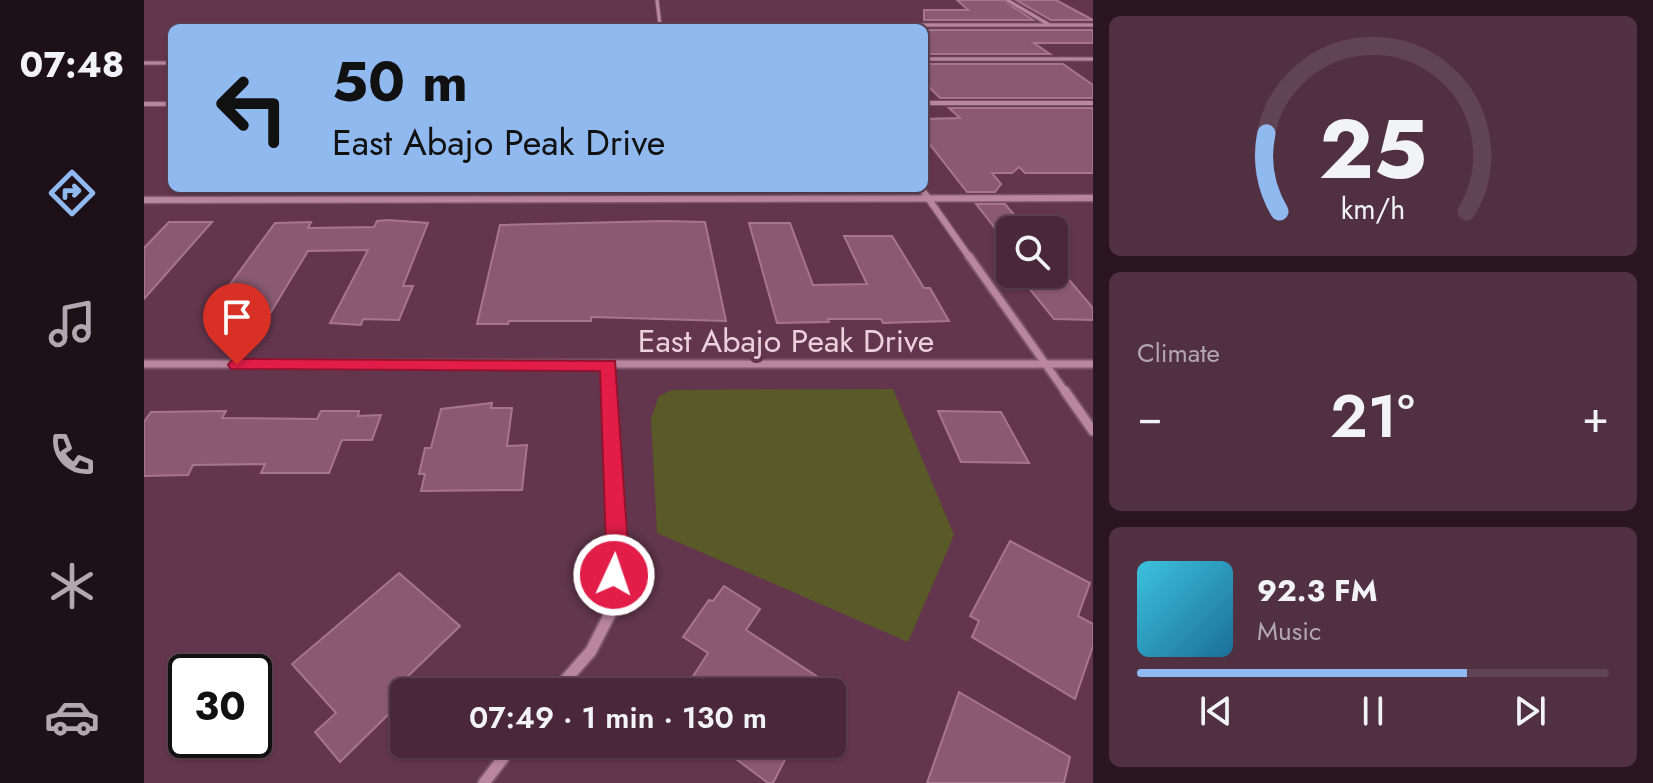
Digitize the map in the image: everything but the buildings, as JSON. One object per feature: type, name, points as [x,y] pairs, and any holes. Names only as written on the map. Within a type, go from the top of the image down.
[{"type":"street","points":[[657,0],[660,24]]},
{"type":"street","points":[[1007,0],[1049,25]]},
{"type":"street","points":[[928,26],[1093,25]]},
{"type":"street","points":[[928,59],[1093,59]]},
{"type":"street","points":[[144,63],[168,63]]},
{"type":"street","points":[[928,103],[1093,103]]},
{"type":"street","points":[[144,104],[168,104]]},
{"type":"street","points":[[924,192],[1093,431]]},
{"type":"street","points":[[144,200],[1093,198]]},
{"type":"street","name":"East Abajo Peak Drive","points":[[144,364],[1093,364]]},
{"type":"street","points":[[567,678],[591,651],[612,610],[617,547],[609,366]]},
{"type":"street","points":[[484,783],[503,758]]},
{"type":"shaded area","points":[[893,389],[954,535],[908,642],[657,533],[651,418],[659,396],[672,390]]},
{"type":"route","points":[[237,365],[609,366],[617,547],[614,575]]}]
